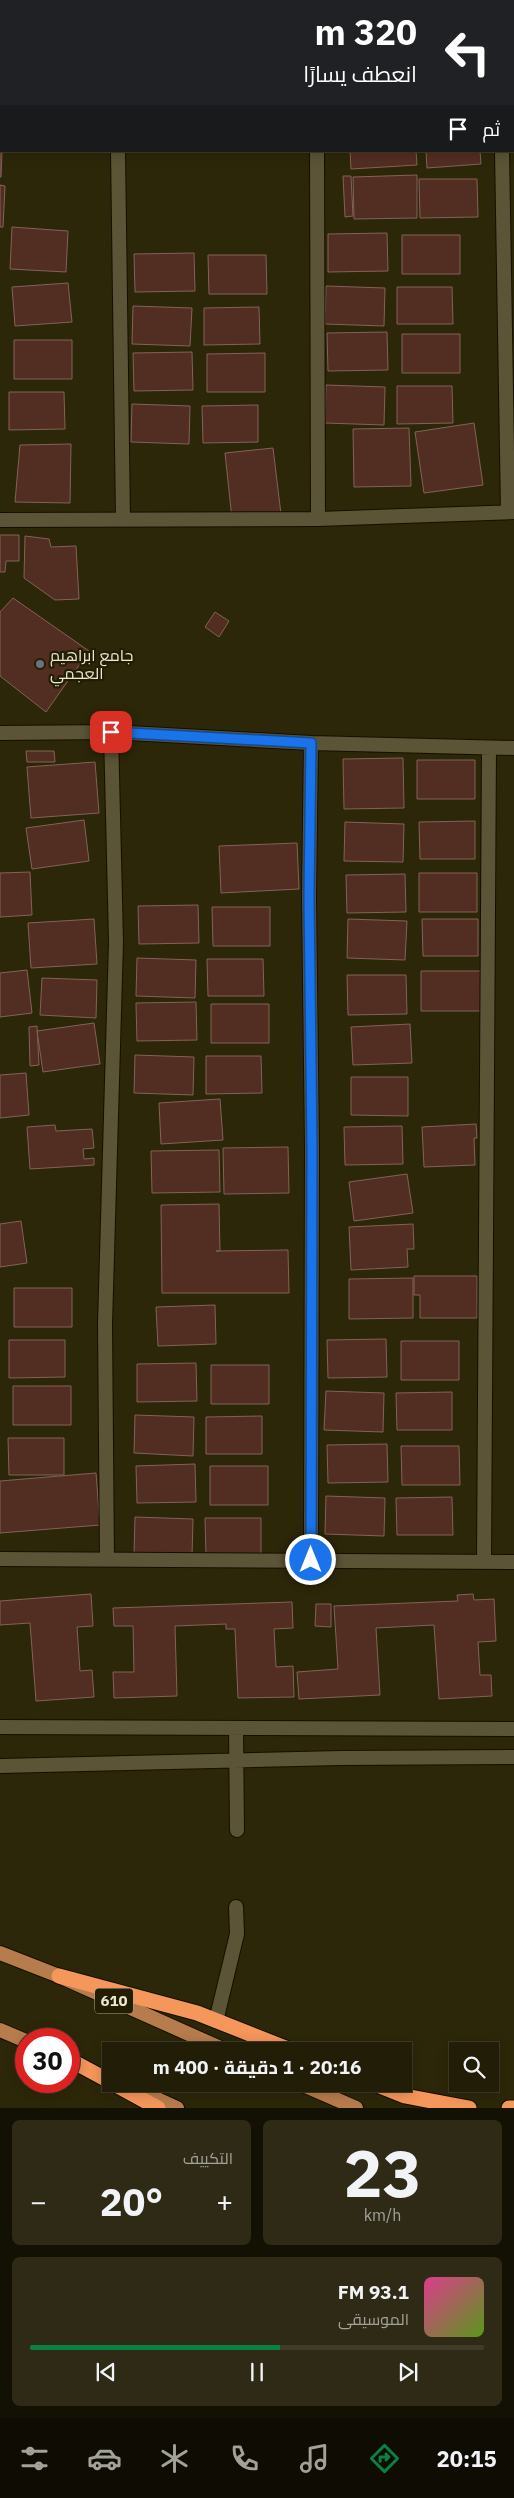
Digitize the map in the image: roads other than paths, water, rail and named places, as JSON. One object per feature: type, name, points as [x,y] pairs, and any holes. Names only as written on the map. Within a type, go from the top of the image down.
[{"type":"highway","points":[[59,1976],[197,2013],[270,2042]]},
{"type":"highway","points":[[80,2065],[102,2078]]},
{"type":"highway","points":[[129,2092],[158,2108]]},
{"type":"highway","points":[[395,2092],[405,2096],[468,2108]]},
{"type":"highway","points":[[509,2108],[514,2108]]},
{"type":"main road","name":"610","points":[[0,1953],[59,1976],[207,2042]]},
{"type":"main road","points":[[0,2030],[15,2036]]},
{"type":"main road","points":[[80,2064],[102,2074]]},
{"type":"main road","points":[[141,2092],[177,2108]]},
{"type":"main road","points":[[319,2092],[356,2108]]},
{"type":"street","points":[[118,152],[123,520]]},
{"type":"street","points":[[317,152],[318,519]]},
{"type":"street","points":[[0,520],[318,519],[511,512],[502,152]]},
{"type":"street","points":[[0,733],[111,732],[311,743],[514,748]]},
{"type":"street","points":[[107,1560],[105,1324],[116,942],[111,732]]},
{"type":"street","points":[[311,743],[309,897],[312,1148],[311,1560]]},
{"type":"street","points":[[484,1562],[489,748]]},
{"type":"street","points":[[0,1559],[514,1562]]},
{"type":"street","points":[[0,1727],[514,1729]]},
{"type":"street","points":[[236,1728],[237,1830]]},
{"type":"street","points":[[0,1766],[514,1757]]},
{"type":"street","points":[[216,2021],[237,1934],[236,1907]]},
{"type":"place","name":"جامع ابراهيم العجمي","points":[[40,664]]}]
